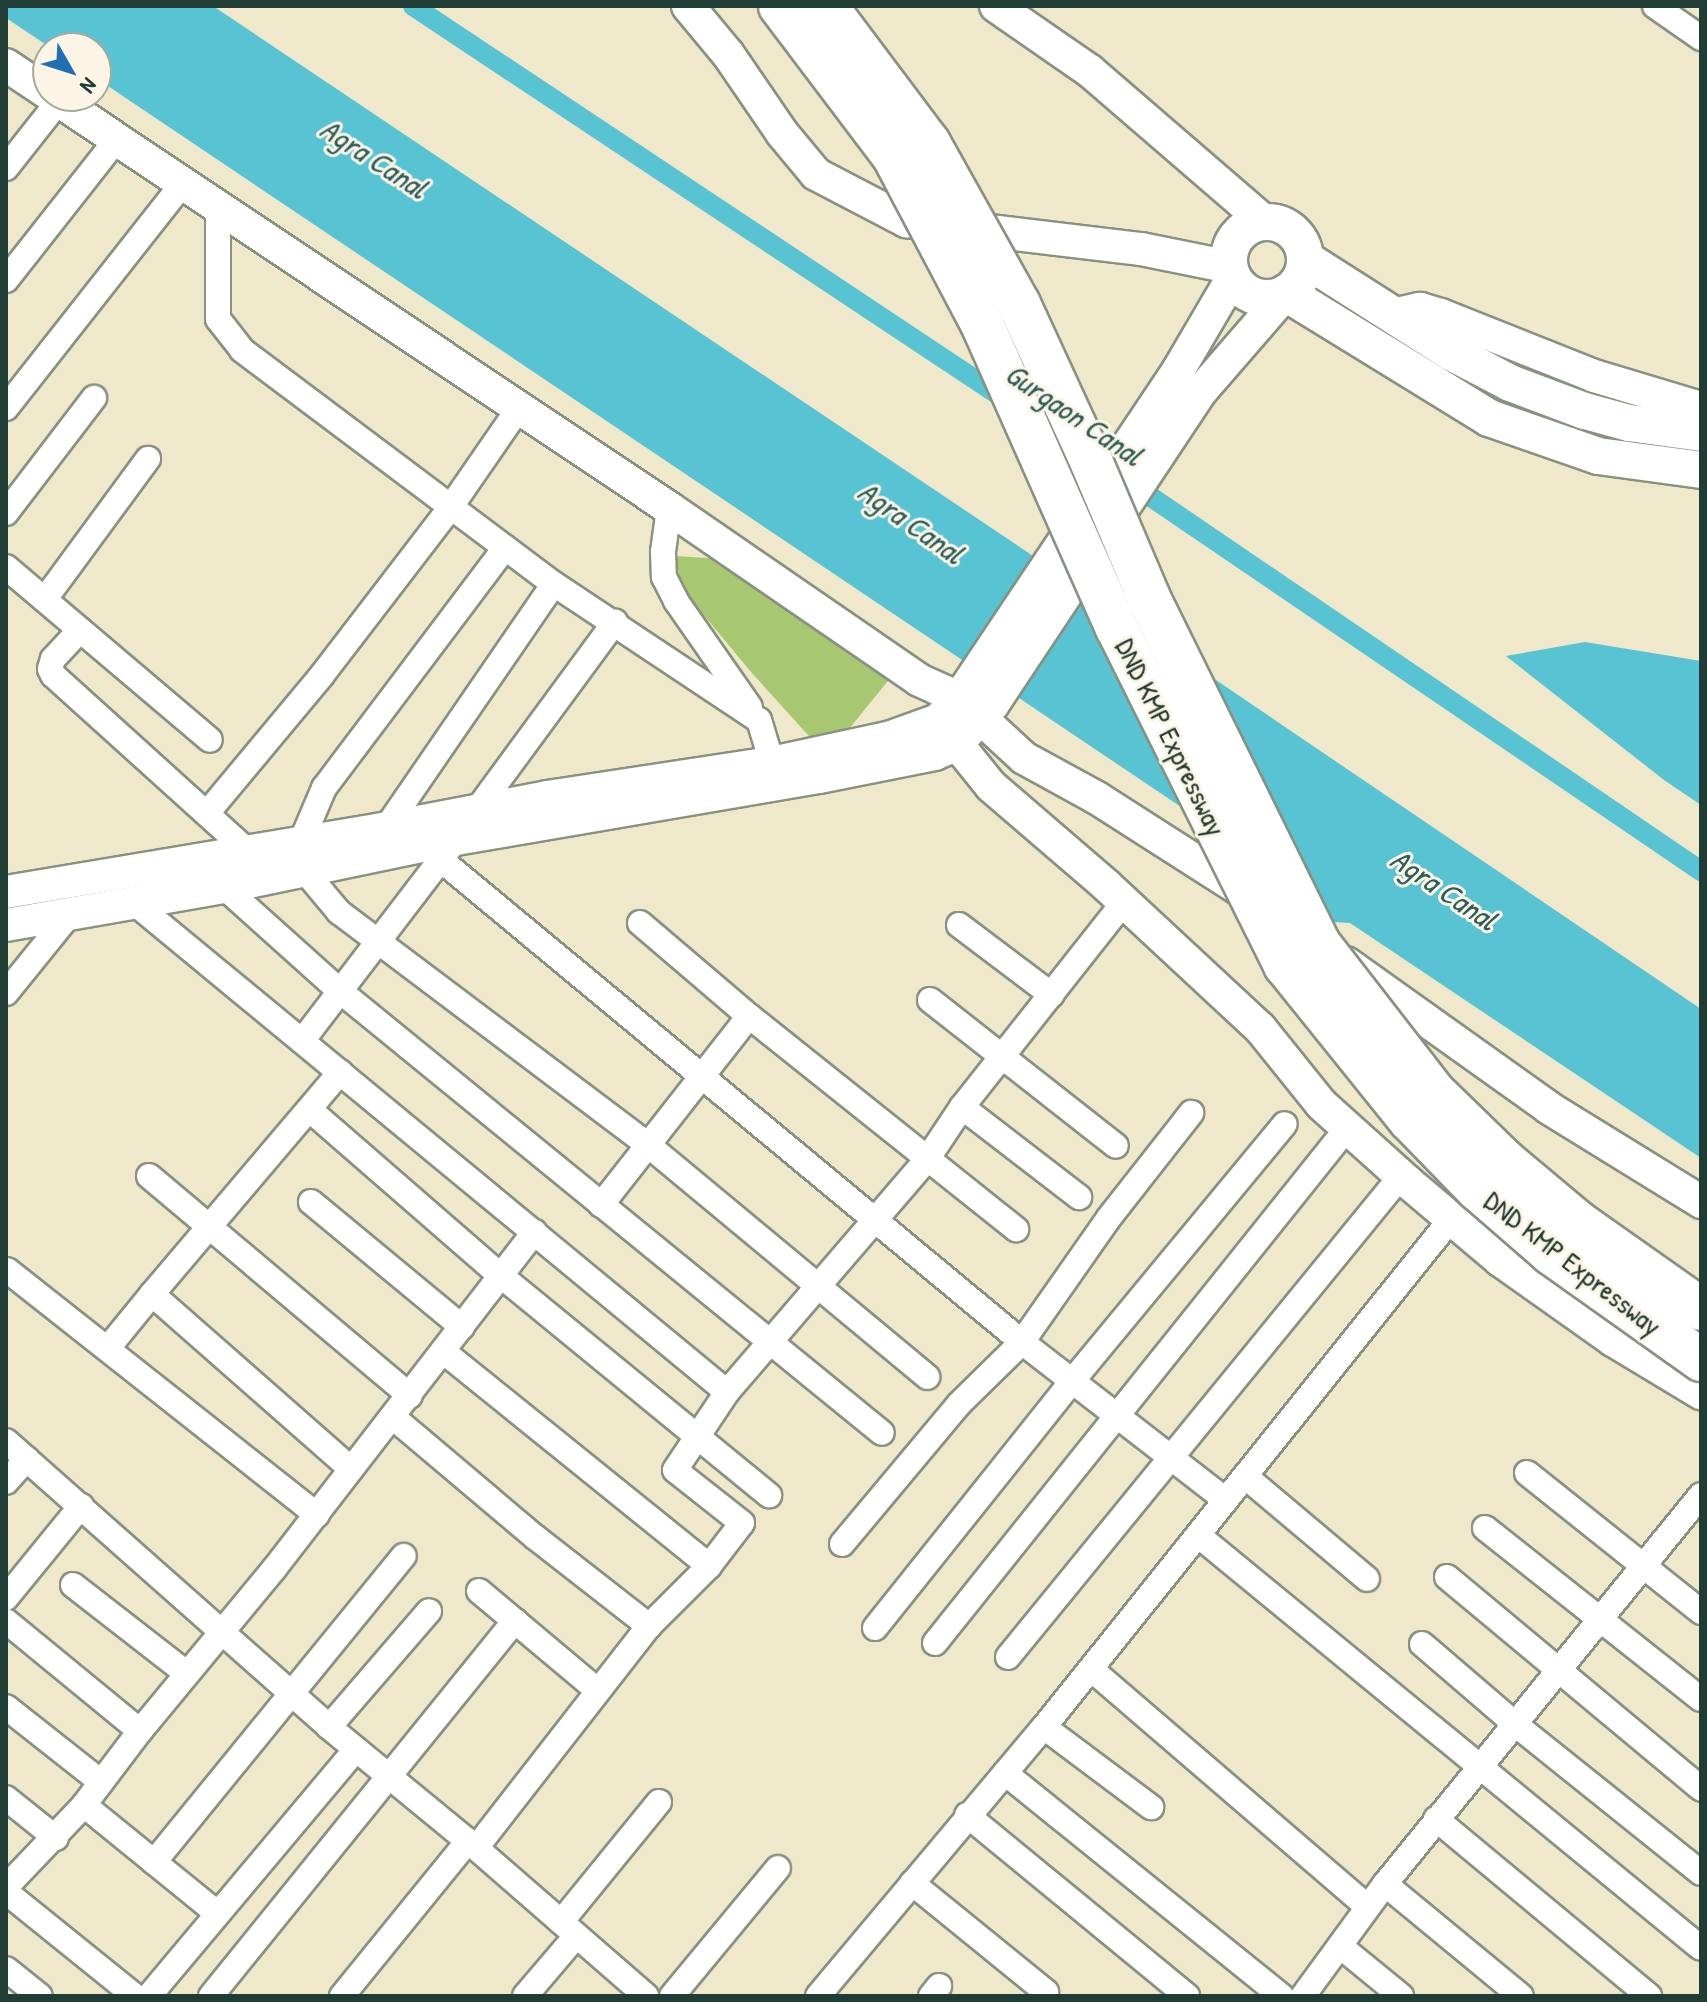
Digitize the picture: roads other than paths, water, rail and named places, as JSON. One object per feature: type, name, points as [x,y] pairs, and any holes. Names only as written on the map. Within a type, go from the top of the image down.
[{"type":"highway","name":"DND KMP Expressway","points":[[780,6],[894,157],[983,326],[1117,628],[1285,965],[1409,1119],[1477,1189],[1552,1254],[1701,1360]]},
{"type":"highway","name":"DND KMP Expressway","points":[[826,6],[929,143],[1019,304],[1088,454],[1149,598],[1320,945],[1435,1093],[1505,1161],[1579,1223],[1701,1309]]},
{"type":"main road","points":[[1265,222],[1288,228],[1297,237],[1305,259],[1300,279],[1286,293],[1275,297],[1252,295],[1231,272],[1229,257],[1237,238],[1253,225],[1265,222]]},
{"type":"main road","points":[[1305,259],[1451,352],[1522,387],[1585,411],[1629,423],[1701,433]]},
{"type":"main road","points":[[1286,293],[1489,418],[1598,456],[1701,470]]},
{"type":"street","points":[[6,892],[248,851],[302,856],[448,849],[935,754],[1190,380],[1231,272],[1141,249],[906,221],[816,174],[782,133],[728,54],[688,6]]},
{"type":"street","points":[[996,6],[1090,71],[1265,222]]},
{"type":"street","points":[[1655,6],[1701,38]]},
{"type":"street","points":[[6,65],[32,83]]},
{"type":"street","points":[[6,168],[43,112]]},
{"type":"street","points":[[76,112],[669,508],[966,712],[1024,758],[1197,860],[1549,1108],[1701,1202]]},
{"type":"street","points":[[6,280],[117,139]]},
{"type":"street","points":[[6,408],[183,183]]},
{"type":"street","points":[[218,206],[218,319],[225,333],[242,350],[554,584],[759,720]]},
{"type":"street","points":[[1190,380],[1286,293]]},
{"type":"street","points":[[1393,315],[1420,309],[1441,315],[1594,376],[1701,408]]},
{"type":"street","points":[[6,513],[94,398]]},
{"type":"street","points":[[208,812],[322,675],[450,508],[519,408]]},
{"type":"street","points":[[45,599],[148,459]]},
{"type":"street","points":[[669,508],[663,552],[664,577],[676,601],[759,720],[772,763]]},
{"type":"street","points":[[505,548],[324,788],[302,856],[330,904],[648,1145],[927,1377]]},
{"type":"street","points":[[6,567],[210,740]]},
{"type":"street","points":[[386,828],[554,584]]},
{"type":"street","points":[[476,811],[615,622]]},
{"type":"street","points":[[80,630],[53,659],[50,669],[53,675],[248,851]]},
{"type":"street","points":[[6,925],[224,887],[302,856],[386,828],[772,763],[891,737],[966,712]]},
{"type":"street","points":[[966,712],[1007,801],[1124,902],[1260,1028],[1321,1104],[1500,1260],[1613,1340],[1701,1393]]},
{"type":"street","points":[[302,1041],[448,849]]},
{"type":"street","points":[[448,849],[701,1079],[1022,1342],[1226,1500]]},
{"type":"street","points":[[224,887],[340,991],[601,1205],[771,1339],[882,1433]]},
{"type":"street","points":[[132,901],[727,1392]]},
{"type":"street","points":[[342,1996],[472,1844],[649,1626],[709,1566],[742,1523],[675,1470],[727,1392],[928,1158],[962,1107],[1124,902]]},
{"type":"street","points":[[6,993],[70,914]]},
{"type":"street","points":[[640,923],[749,1016],[1016,1229]]},
{"type":"street","points":[[959,925],[1052,995]]},
{"type":"street","points":[[930,1000],[1116,1146]]},
{"type":"street","points":[[601,1205],[749,1016]]},
{"type":"street","points":[[108,1348],[340,1072]]},
{"type":"street","points":[[962,1107],[1079,1197]]},
{"type":"street","points":[[310,1110],[500,1275],[769,1495]]},
{"type":"street","points":[[842,1544],[959,1404],[1022,1342],[1108,1219],[1191,1113]]},
{"type":"street","points":[[875,1628],[1073,1380],[1285,1124]]},
{"type":"street","points":[[935,1643],[1336,1142]]},
{"type":"street","points":[[149,1176],[410,1396]]},
{"type":"street","points":[[1008,1657],[1392,1187]]},
{"type":"street","points":[[311,1202],[462,1327]]},
{"type":"street","points":[[818,1996],[1044,1727],[1451,1219]]},
{"type":"street","points":[[135,1996],[6,1890],[84,1805],[186,1673],[225,1631],[394,1418],[534,1232]]},
{"type":"street","points":[[7,1270],[317,1515]]},
{"type":"street","points":[[152,1294],[351,1469]]},
{"type":"street","points":[[444,1352],[709,1566]]},
{"type":"street","points":[[394,1418],[535,1537],[649,1626]]},
{"type":"street","points":[[6,1441],[225,1631],[329,1727],[472,1844],[646,1996]]},
{"type":"street","points":[[6,1482],[27,1459]]},
{"type":"street","points":[[1527,1473],[1701,1612]]},
{"type":"street","points":[[1246,1477],[1367,1579]]},
{"type":"street","points":[[1303,1996],[1367,1906],[1436,1819],[1701,1495]]},
{"type":"street","points":[[6,1598],[81,1506]]},
{"type":"street","points":[[1485,1528],[1701,1699]]},
{"type":"street","points":[[1199,1536],[1701,1948]]},
{"type":"street","points":[[154,1862],[404,1556]]},
{"type":"street","points":[[1447,1577],[1701,1789]]},
{"type":"street","points":[[73,1585],[186,1673]]},
{"type":"street","points":[[479,1591],[598,1691]]},
{"type":"street","points":[[329,1727],[429,1611]]},
{"type":"street","points":[[6,1621],[140,1731]]},
{"type":"street","points":[[211,1996],[391,1778],[515,1621]]},
{"type":"street","points":[[1422,1644],[1515,1724],[1701,1873]]},
{"type":"street","points":[[1091,1669],[1367,1906]]},
{"type":"street","points":[[6,1707],[101,1782]]},
{"type":"street","points":[[1044,1727],[1151,1807]]},
{"type":"street","points":[[149,1996],[356,1749]]},
{"type":"street","points":[[1005,1773],[1281,1996]]},
{"type":"street","points":[[6,1798],[56,1838]]},
{"type":"street","points":[[525,1996],[568,1929],[659,1802]]},
{"type":"street","points":[[84,1805],[217,1913]]},
{"type":"street","points":[[967,1815],[1187,1996]]},
{"type":"street","points":[[1436,1819],[1649,1996]]},
{"type":"street","points":[[672,1996],[778,1868]]},
{"type":"street","points":[[912,1883],[1046,1992]]},
{"type":"street","points":[[1385,1884],[1521,1996]]},
{"type":"street","points":[[1340,1946],[1401,1996]]},
{"type":"street","points":[[6,1969],[40,1996]]},
{"type":"water","name":"Agra Canal","points":[[6,6],[213,6],[1002,535],[1701,1009],[1701,1158],[1350,923],[1334,922],[1261,871],[1266,864],[112,89],[112,32],[32,32],[32,35],[6,18]]},
{"type":"water","points":[[1585,642],[1701,661],[1701,805],[1664,780],[1506,656]]},
{"type":"waterway","name":"Gurgaon Canal","points":[[413,6],[1009,402]]},
{"type":"waterway","name":"Gurgaon Canal","points":[[1129,482],[1701,871]]}]
